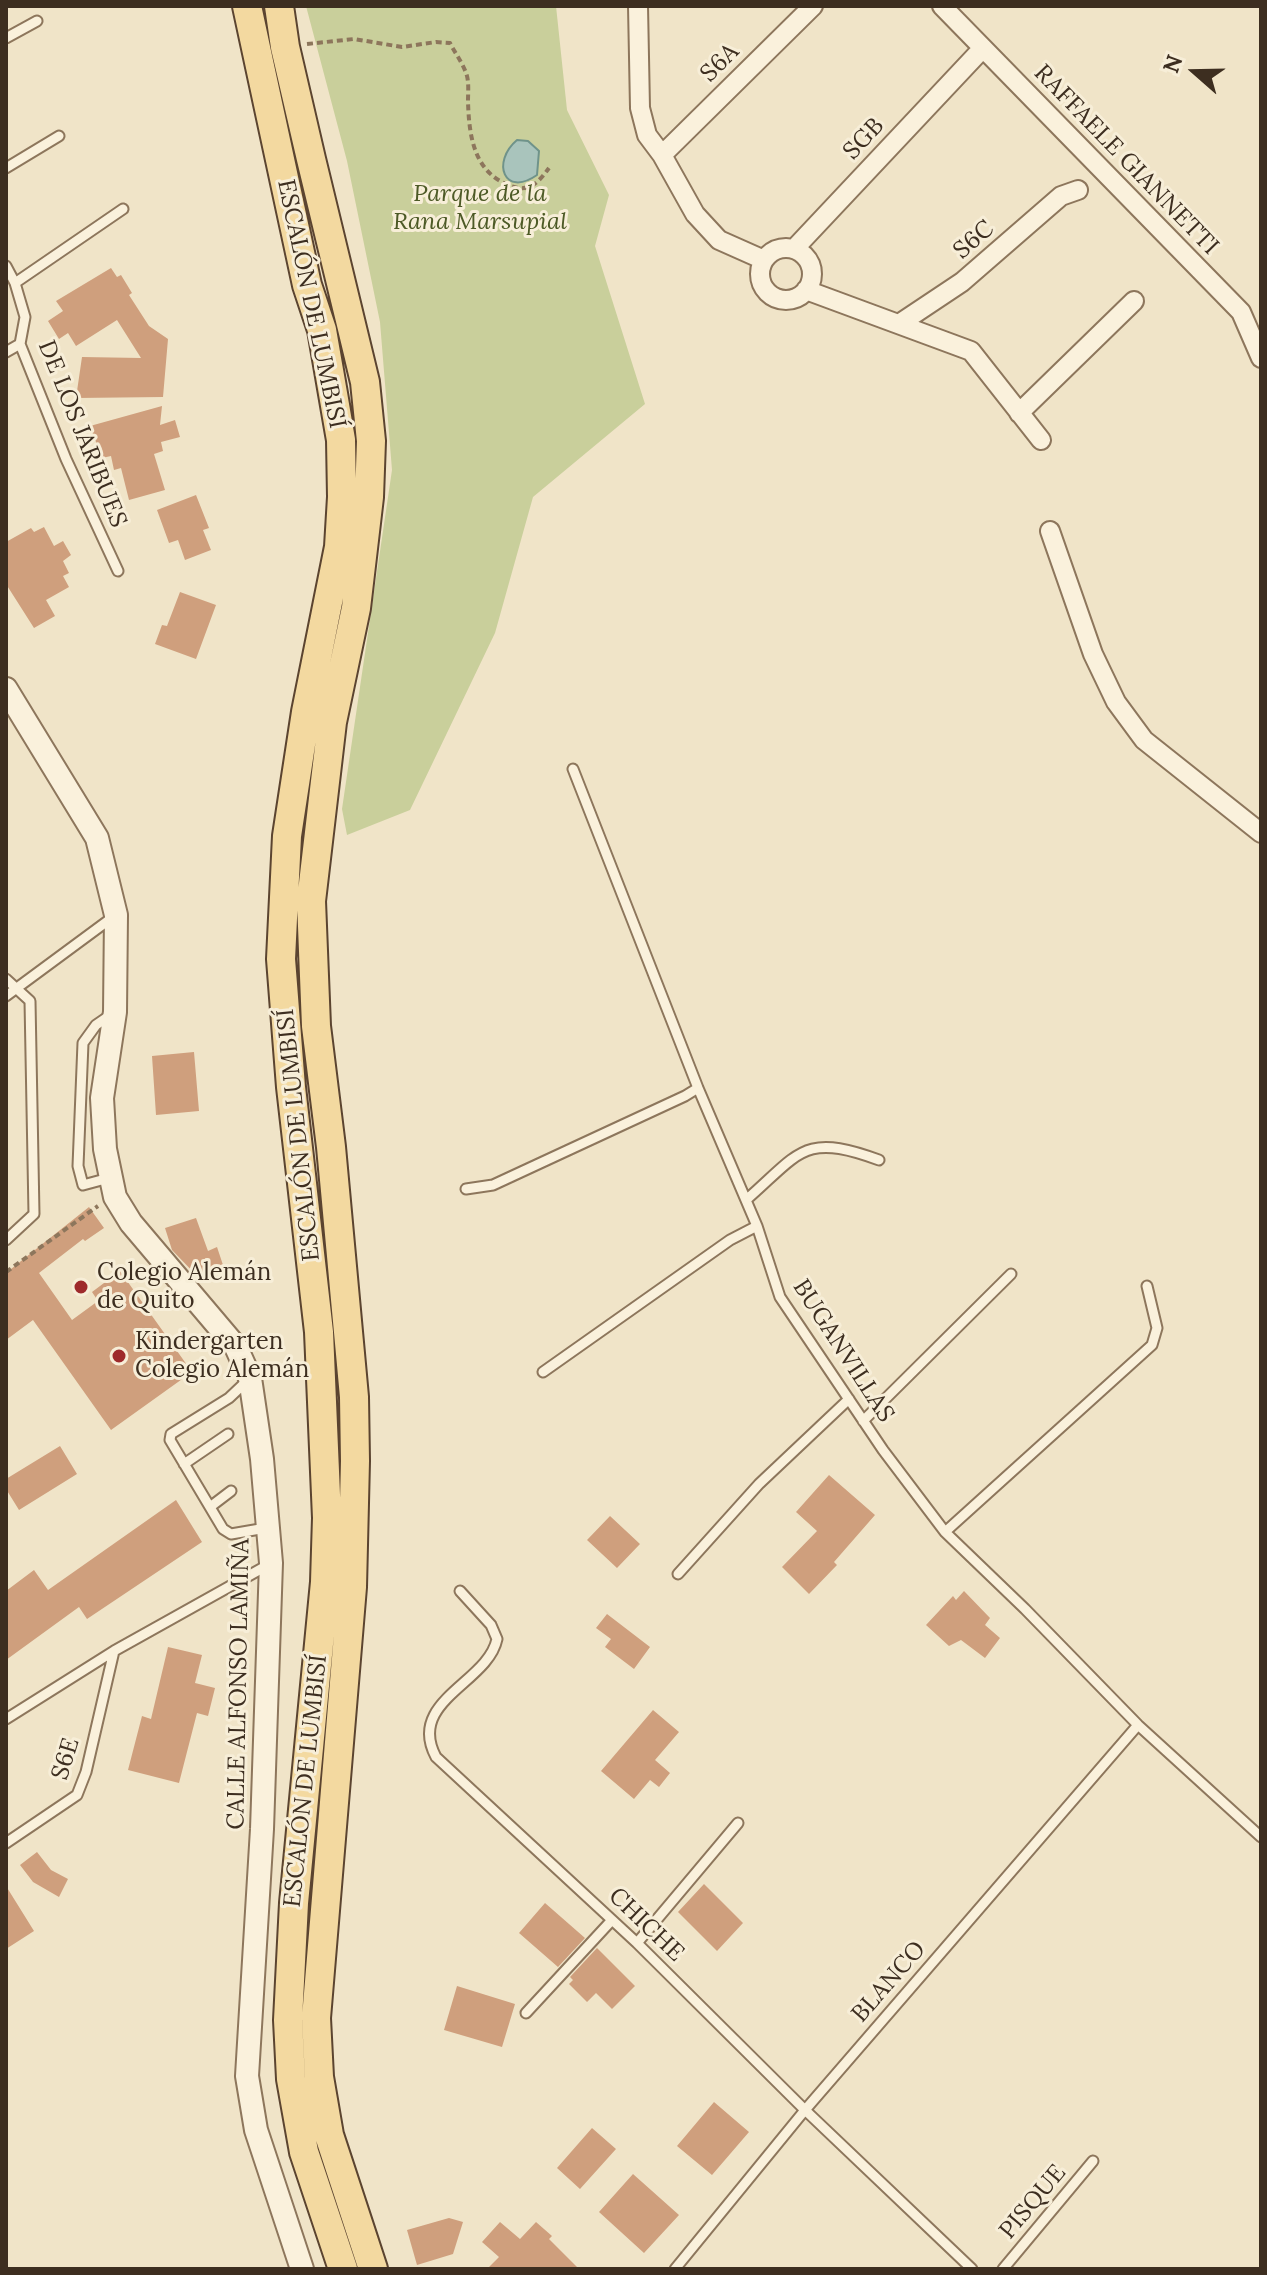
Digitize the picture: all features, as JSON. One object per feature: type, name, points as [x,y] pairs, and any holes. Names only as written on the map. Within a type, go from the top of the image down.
[{"type":"main road","name":"ESCALÓN DE LUMBISÍ","points":[[247,6],[307,285],[322,330],[341,440],[339,547],[306,712],[287,836],[281,959],[291,1087],[319,1332],[327,1518],[325,1582],[292,1918],[288,2035],[291,2079],[304,2152],[343,2269]]},
{"type":"main road","name":"ESCALÓN DE LUMBISÍ","points":[[279,6],[285,47],[365,382],[371,441],[369,497],[356,608],[332,722],[311,901],[316,1026],[331,1147],[354,1397],[355,1461],[352,1587],[316,2018],[319,2077],[329,2135],[373,2269]]},
{"type":"street","points":[[638,6],[640,108],[647,135],[662,155],[695,214],[719,240],[764,260]]},
{"type":"street","name":"S6A","points":[[662,155],[813,6]]},
{"type":"street","name":"RAFFAELE GIANNETTI","points":[[942,6],[976,55],[1241,312],[1260,355]]},
{"type":"street","name":"SGB","points":[[794,249],[976,55]]},
{"type":"street","name":"S6C","points":[[899,324],[962,282],[1061,196],[1078,190]]},
{"type":"street","points":[[794,249],[811,266],[812,274],[806,290],[792,299],[775,298],[763,285],[761,268],[764,260],[777,250],[794,249]]},
{"type":"street","points":[[806,290],[971,351],[1041,440]]},
{"type":"street","points":[[1019,413],[1134,301]]},
{"type":"street","points":[[1050,531],[1093,654],[1116,702],[1144,740],[1261,833]]},
{"type":"street","name":"CALLE ALFONSO LAMIÑA","points":[[6,689],[97,838],[116,915],[115,1012],[102,1098],[109,1178],[115,1197],[131,1223],[236,1347],[250,1378],[259,1432],[271,1563],[262,1829],[247,2076],[256,2130],[302,2269]]},
{"type":"lane","points":[[6,38],[37,21]]},
{"type":"lane","points":[[6,168],[59,136]]},
{"type":"lane","points":[[15,283],[123,209]]},
{"type":"lane","name":"DE LOS JARIBUES","points":[[6,266],[15,283],[25,317],[20,344],[66,459],[118,571]]},
{"type":"lane","points":[[6,352],[20,344]]},
{"type":"lane","name":"BUGANVILLAS","points":[[573,769],[698,1088],[757,1226],[780,1297],[863,1421],[945,1532],[1138,1725],[1261,1837]]},
{"type":"lane","points":[[6,996],[116,915]]},
{"type":"lane","points":[[6,979],[30,1001],[34,1214],[6,1240]]},
{"type":"lane","points":[[466,1189],[493,1185],[698,1088]]},
{"type":"lane","points":[[746,1200],[786,1161],[801,1151],[831,1147],[879,1160]]},
{"type":"lane","points":[[543,1372],[730,1240],[757,1226]]},
{"type":"lane","points":[[863,1421],[1011,1274]]},
{"type":"lane","points":[[945,1532],[1152,1345],[1157,1328],[1147,1286]]},
{"type":"lane","points":[[250,1378],[229,1398],[171,1434],[170,1440],[223,1529],[231,1534],[269,1527]]},
{"type":"lane","points":[[678,1574],[759,1484],[849,1399]]},
{"type":"lane","points":[[184,1464],[228,1434]]},
{"type":"lane","points":[[210,1507],[231,1491]]},
{"type":"lane","points":[[6,1719],[114,1651],[271,1563]]},
{"type":"lane","name":"CHICHE","points":[[460,1591],[496,1632],[496,1644],[490,1655],[436,1711],[429,1726],[428,1743],[436,1757],[637,1943],[805,2110],[972,2269]]},
{"type":"lane","name":"S6E","points":[[6,1843],[77,1795],[86,1772],[114,1651]]},
{"type":"lane","name":"BLANCO","points":[[675,2269],[805,2110],[1138,1725]]},
{"type":"lane","points":[[637,1943],[738,1823]]},
{"type":"lane","points":[[526,2013],[612,1920]]},
{"type":"lane","name":"PISQUE","points":[[1003,2269],[1093,2161]]},
{"type":"path","points":[[285,47],[354,39],[402,47],[450,43],[467,76],[474,154],[491,175],[520,189],[539,181],[549,168]]},
{"type":"path","points":[[6,1272],[97,1207]]},
{"type":"green space","name":"Parque de la Rana Marsupial","points":[[306,6],[556,6],[567,110],[609,195],[595,246],[645,404],[533,497],[495,633],[410,810],[347,835],[342,809],[392,470],[380,322],[347,161]]},
{"type":"water","points":[[517,140],[528,141],[539,151],[537,175],[516,182],[509,180],[503,167],[509,149]]},
{"type":"building","points":[[111,268],[117,277],[121,275],[132,293],[129,295],[149,326],[168,339],[163,397],[76,398],[82,357],[141,358],[117,320],[76,346],[68,333],[59,339],[48,321],[63,311],[56,301]]},
{"type":"building","points":[[162,406],[160,425],[175,420],[180,437],[161,442],[163,451],[154,454],[165,490],[129,500],[121,468],[114,470],[111,456],[102,458],[90,426]]},
{"type":"building","points":[[196,495],[209,528],[203,530],[211,550],[185,560],[178,540],[169,543],[157,510]]},
{"type":"building","points":[[44,527],[54,546],[63,541],[71,555],[63,561],[69,573],[63,576],[69,587],[46,600],[55,616],[34,628],[6,584],[6,542],[31,528],[34,532]]},
{"type":"building","points":[[180,592],[216,605],[196,659],[155,644],[162,625],[167,626]]},
{"type":"building","points":[[194,1052],[199,1111],[156,1115],[152,1056]]},
{"type":"building","name":"Kindergarten Colegio Alemán","points":[[89,1207],[104,1228],[85,1241],[83,1239],[39,1273],[72,1320],[98,1301],[92,1292],[120,1271],[192,1372],[111,1430],[33,1320],[6,1340],[6,1273]]},
{"type":"building","points":[[196,1218],[208,1251],[217,1247],[224,1268],[199,1278],[172,1250],[165,1228]]},
{"type":"building","points":[[60,1446],[77,1474],[19,1510],[6,1489],[6,1479]]},
{"type":"building","points":[[829,1475],[875,1515],[834,1562],[837,1565],[809,1594],[782,1567],[817,1531],[796,1512]]},
{"type":"building","points":[[176,1500],[202,1542],[87,1619],[79,1607],[6,1660],[6,1591],[34,1570],[48,1590]]},
{"type":"building","points":[[610,1516],[640,1544],[617,1568],[587,1540]]},
{"type":"building","points":[[964,1591],[990,1618],[985,1625],[1000,1638],[985,1658],[961,1640],[949,1646],[926,1625],[953,1596],[956,1600]]},
{"type":"building","points":[[607,1614],[650,1647],[634,1669],[605,1647],[611,1639],[596,1628]]},
{"type":"building","points":[[168,1647],[202,1655],[195,1683],[215,1688],[208,1716],[197,1713],[179,1783],[128,1770],[142,1716],[151,1719]]},
{"type":"building","points":[[653,1710],[679,1732],[655,1760],[670,1773],[659,1787],[650,1780],[634,1799],[601,1771]]},
{"type":"building","points":[[37,1852],[51,1870],[68,1879],[59,1897],[33,1882],[20,1865]]},
{"type":"building","points":[[704,1884],[743,1923],[717,1951],[678,1912]]},
{"type":"building","points":[[6,1886],[34,1931],[6,1949]]},
{"type":"building","points":[[545,1903],[585,1938],[558,1967],[519,1933]]},
{"type":"building","points":[[597,1948],[635,1986],[612,2009],[596,1993],[587,2002],[569,1984],[573,1980],[570,1977]]},
{"type":"building","points":[[457,1986],[515,2004],[502,2047],[444,2030]]},
{"type":"building","points":[[714,2102],[749,2132],[712,2175],[677,2146]]},
{"type":"building","points":[[592,2128],[616,2149],[580,2189],[557,2168]]},
{"type":"building","points":[[633,2174],[679,2215],[644,2253],[599,2212]]},
{"type":"building","points":[[449,2218],[463,2222],[453,2254],[417,2265],[407,2230]]},
{"type":"building","points":[[500,2222],[520,2239],[536,2222],[579,2269],[487,2269],[499,2257],[482,2242]]},
{"type":"place","name":"Colegio Alemán de Quito","points":[[81,1287]]},
{"type":"place","name":"Kindergarten Colegio Alemán","points":[[119,1356]]}]
